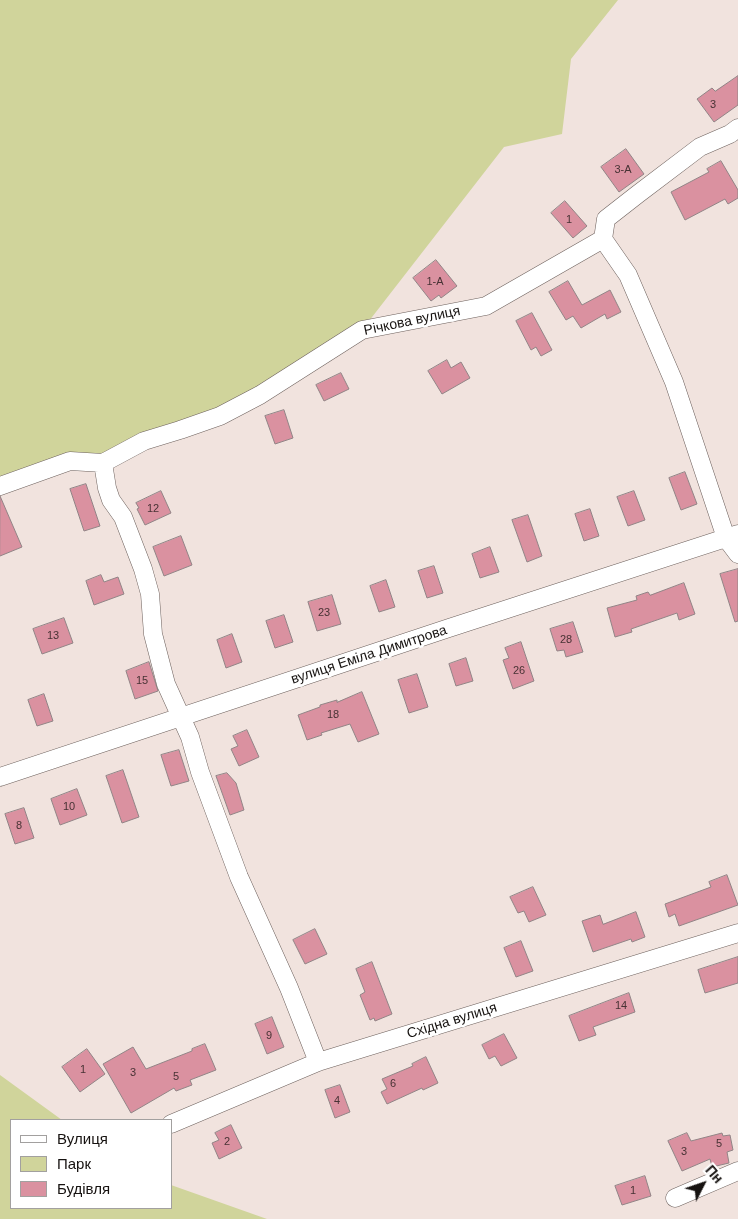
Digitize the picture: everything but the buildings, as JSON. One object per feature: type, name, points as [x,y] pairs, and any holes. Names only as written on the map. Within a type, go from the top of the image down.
[{"type":"street","points":[[738,128],[730,134],[700,147],[606,219],[603,239],[628,275],[674,382],[738,554]]},
{"type":"street","name":"Річкова вулиця","points":[[103,463],[144,442],[220,416],[260,395],[362,330],[486,306],[603,239]]},
{"type":"street","points":[[0,486],[70,461],[103,463],[111,500],[122,517],[143,569],[150,594],[153,634],[166,684],[190,737],[200,772],[239,877],[289,988],[318,1062]]},
{"type":"street","name":"вулиця Еміла Димитрова","points":[[0,777],[732,536]]},
{"type":"street","name":"Східна вулиця","points":[[172,1124],[318,1062],[738,932]]},
{"type":"street","points":[[675,1198],[738,1171]]},
{"type":"green space","points":[[0,0],[618,0],[571,59],[562,134],[504,147],[362,330],[257,392],[105,457],[0,482]]},
{"type":"green space","points":[[0,1075],[61,1119],[10,1119],[10,1209],[172,1209],[172,1185],[267,1219],[0,1219]]}]
